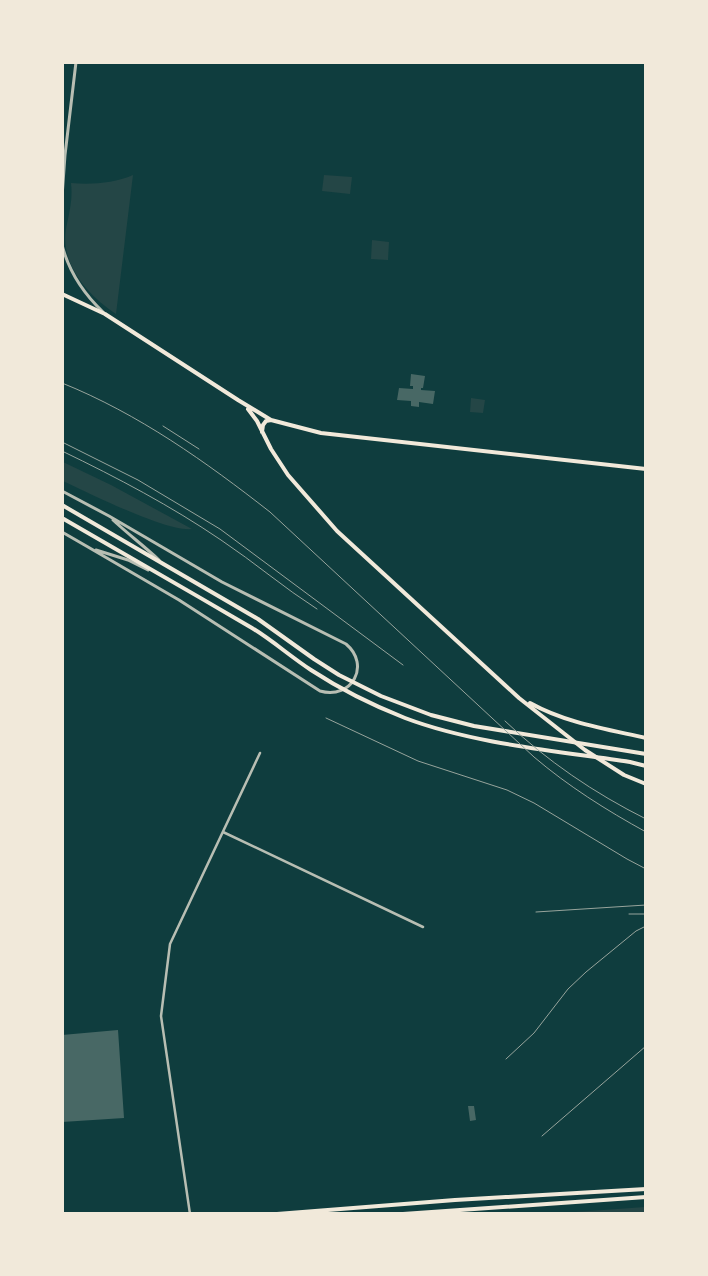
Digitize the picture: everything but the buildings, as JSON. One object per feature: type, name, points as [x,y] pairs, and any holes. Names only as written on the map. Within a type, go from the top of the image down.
[{"type":"main road","points":[[62,294],[105,314],[243,404],[272,420],[321,433],[646,469]]},
{"type":"main road","points":[[243,404],[252,413],[288,475],[337,531],[519,698],[585,750],[624,775],[646,784]]},
{"type":"main road","points":[[260,414],[259,421],[262,432]]},
{"type":"main road","points":[[262,432],[266,421],[272,420]]},
{"type":"main road","points":[[62,505],[258,619],[339,675],[381,696],[431,715],[474,726],[633,750],[646,754]]},
{"type":"main road","points":[[62,518],[254,630],[311,670],[357,697],[406,718],[429,726],[523,746],[646,766]]},
{"type":"main road","points":[[519,698],[545,712],[564,718],[646,738]]},
{"type":"main road","points":[[277,1214],[455,1200],[646,1189]]},
{"type":"main road","points":[[403,1214],[646,1197]]},
{"type":"street","points":[[62,197],[76,62]]},
{"type":"street","points":[[62,245],[70,268],[81,288],[105,314]]},
{"type":"street","points":[[62,491],[109,516],[222,582],[346,644],[356,657],[356,676],[348,686],[339,692],[320,691],[179,600],[62,532]]},
{"type":"street","points":[[109,516],[132,538],[145,546],[159,561]]},
{"type":"street","points":[[88,547],[128,560],[153,572]]},
{"type":"street","points":[[190,1214],[161,1016],[170,944],[260,753]]},
{"type":"street","points":[[223,832],[423,927]]},
{"type":"shaded area","points":[[133,175],[116,314],[87,289],[72,267],[67,255],[65,242],[71,201],[71,183],[103,183]]},
{"type":"shaded area","points":[[324,175],[352,177],[350,194],[322,191]]},
{"type":"shaded area","points":[[372,240],[389,242],[388,260],[371,259]]},
{"type":"shaded area","points":[[471,398],[485,400],[483,413],[470,412]]},
{"type":"shaded area","points":[[63,462],[111,485],[192,529],[180,528],[147,518],[63,481]]},
{"type":"shaded area","points":[[645,1207],[645,1213],[561,1213]]},
{"type":"railway","points":[[62,383],[90,395],[145,424],[196,457],[246,493],[270,512],[534,757],[588,797],[646,832]]},
{"type":"railway","points":[[163,426],[199,449]]},
{"type":"railway","points":[[62,442],[138,480],[220,529],[403,665]]},
{"type":"railway","points":[[62,451],[124,482],[183,516],[233,548],[317,609]]},
{"type":"railway","points":[[326,718],[418,761],[507,790],[534,803],[646,869]]},
{"type":"railway","points":[[505,721],[554,763],[608,798],[646,819]]},
{"type":"railway","points":[[536,912],[646,905]]},
{"type":"railway","points":[[629,914],[646,914]]},
{"type":"railway","points":[[506,1059],[534,1033],[568,989],[636,931],[646,926]]},
{"type":"railway","points":[[542,1136],[646,1046]]}]
